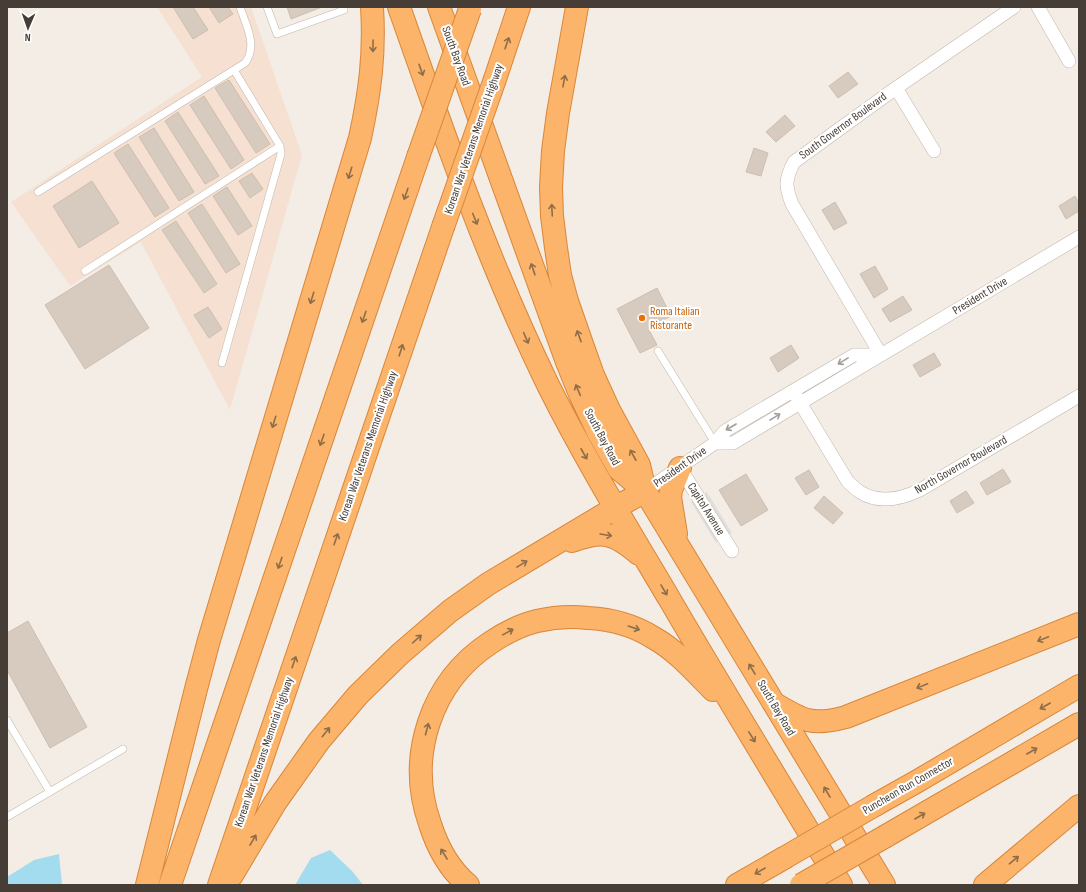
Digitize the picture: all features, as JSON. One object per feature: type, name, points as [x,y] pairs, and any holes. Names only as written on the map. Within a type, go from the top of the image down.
[{"type":"highway","points":[[147,885],[209,640],[360,138],[367,109],[370,84],[373,51],[372,7]]},
{"type":"highway","name":"South Bay Road","points":[[399,7],[447,143],[488,252],[549,385],[575,436],[615,508],[841,885]]},
{"type":"highway","name":"South Bay Road","points":[[439,7],[567,362],[598,432],[619,469],[645,491],[884,885]]},
{"type":"highway","name":"Korean War Veterans Memorial Highway","points":[[219,885],[519,7]]},
{"type":"highway","points":[[226,885],[275,803],[300,767],[337,718],[400,654],[450,612],[488,584],[645,491],[639,465],[609,410],[593,375],[567,301],[560,276],[556,248],[552,216],[551,187],[553,151],[558,113],[578,7]]},
{"type":"highway","points":[[170,885],[470,8]]},
{"type":"highway","points":[[678,546],[670,507],[670,497],[671,490],[680,468]]},
{"type":"highway","points":[[542,552],[588,535],[604,534],[620,540],[646,560]]},
{"type":"highway","points":[[468,885],[453,869],[434,835],[423,802],[421,760],[424,740],[435,706],[455,674],[480,649],[515,628],[537,621],[560,617],[601,618],[638,629],[655,638],[686,662],[737,713]]},
{"type":"highway","points":[[773,703],[802,719],[812,721],[832,721],[846,717],[1079,624]]},
{"type":"highway","name":"Puncheon Run Connector","points":[[737,885],[1079,686]]},
{"type":"highway","points":[[801,885],[1079,724]]},
{"type":"highway","points":[[985,885],[1079,806]]},
{"type":"street","name":"South Governor Boulevard","points":[[881,355],[792,204],[786,182],[788,173],[794,162],[896,88],[1014,7]]},
{"type":"street","points":[[1038,7],[1069,61]]},
{"type":"street","points":[[896,88],[934,151]]},
{"type":"street","name":"President Drive","points":[[645,491],[715,443],[733,442],[796,397],[881,355],[1079,237]]},
{"type":"street","name":"North Governor Boulevard","points":[[796,397],[848,482],[860,492],[872,498],[894,499],[907,496],[920,490],[1079,396]]},
{"type":"street","name":"Capitol Avenue","points":[[680,468],[732,551]]},
{"type":"lane","points":[[38,192],[245,63],[251,49],[250,37],[240,7]]},
{"type":"lane","points":[[267,7],[277,34],[344,10],[342,7]]},
{"type":"lane","points":[[222,363],[281,154],[280,146],[234,70]]},
{"type":"lane","points":[[85,272],[280,146]]},
{"type":"lane","points":[[658,351],[715,443]]},
{"type":"lane","points":[[7,720],[50,792]]},
{"type":"lane","points":[[7,817],[123,749]]},
{"type":"shaded area","points":[[157,7],[251,7],[302,155],[230,410],[141,242],[70,286],[11,202],[202,77]]},
{"type":"shaded area","points":[[707,492],[732,533],[716,543],[691,502]]},
{"type":"water","points":[[330,850],[353,872],[363,885],[295,885],[311,858]]},
{"type":"water","points":[[59,854],[62,885],[7,885],[7,877],[34,860]]},
{"type":"building","points":[[173,7],[193,7],[208,30],[193,39]]},
{"type":"building","points":[[209,7],[228,7],[233,14],[219,23]]},
{"type":"building","points":[[287,7],[322,7],[291,19]]},
{"type":"building","points":[[848,72],[858,84],[838,98],[829,86]]},
{"type":"building","points":[[229,80],[270,144],[256,153],[215,88]]},
{"type":"building","points":[[204,96],[244,160],[231,169],[190,105]]},
{"type":"building","points":[[178,112],[219,176],[205,184],[165,121]]},
{"type":"building","points":[[785,115],[795,126],[776,142],[766,132]]},
{"type":"building","points":[[154,128],[194,192],[179,201],[139,137]]},
{"type":"building","points":[[128,144],[169,208],[155,217],[114,153]]},
{"type":"building","points":[[754,148],[768,153],[761,176],[746,172]]},
{"type":"building","points":[[252,173],[263,189],[250,198],[239,181]]},
{"type":"building","points":[[92,181],[119,223],[79,248],[53,206]]},
{"type":"building","points":[[227,187],[252,226],[238,235],[213,196]]},
{"type":"building","points":[[1075,196],[1079,203],[1079,211],[1066,219],[1059,206]]},
{"type":"building","points":[[835,202],[847,223],[834,230],[822,210]]},
{"type":"building","points":[[202,204],[240,264],[226,273],[188,213]]},
{"type":"building","points":[[176,221],[217,284],[204,293],[162,230]]},
{"type":"building","points":[[109,265],[149,328],[85,369],[45,305]]},
{"type":"building","points":[[875,266],[888,289],[874,298],[860,274]]},
{"type":"building","points":[[657,288],[671,316],[648,328],[657,345],[640,353],[617,309]]},
{"type":"building","points":[[903,296],[912,310],[890,322],[882,309]]},
{"type":"building","points":[[208,307],[222,329],[209,338],[194,315]]},
{"type":"building","points":[[791,345],[799,358],[778,372],[770,358]]},
{"type":"building","points":[[934,353],[941,365],[920,377],[913,365]]},
{"type":"building","points":[[1003,469],[1011,482],[987,495],[980,483]]},
{"type":"building","points":[[809,470],[819,487],[806,495],[795,478]]},
{"type":"building","points":[[746,474],[768,510],[741,526],[719,490]]},
{"type":"building","points":[[966,491],[974,503],[957,513],[950,501]]},
{"type":"building","points":[[824,496],[843,513],[833,524],[814,508]]},
{"type":"building","points":[[28,621],[87,727],[50,748],[7,670],[7,633]]},
{"type":"place","name":"Roma Italian Ristorante","points":[[642,318]]}]
